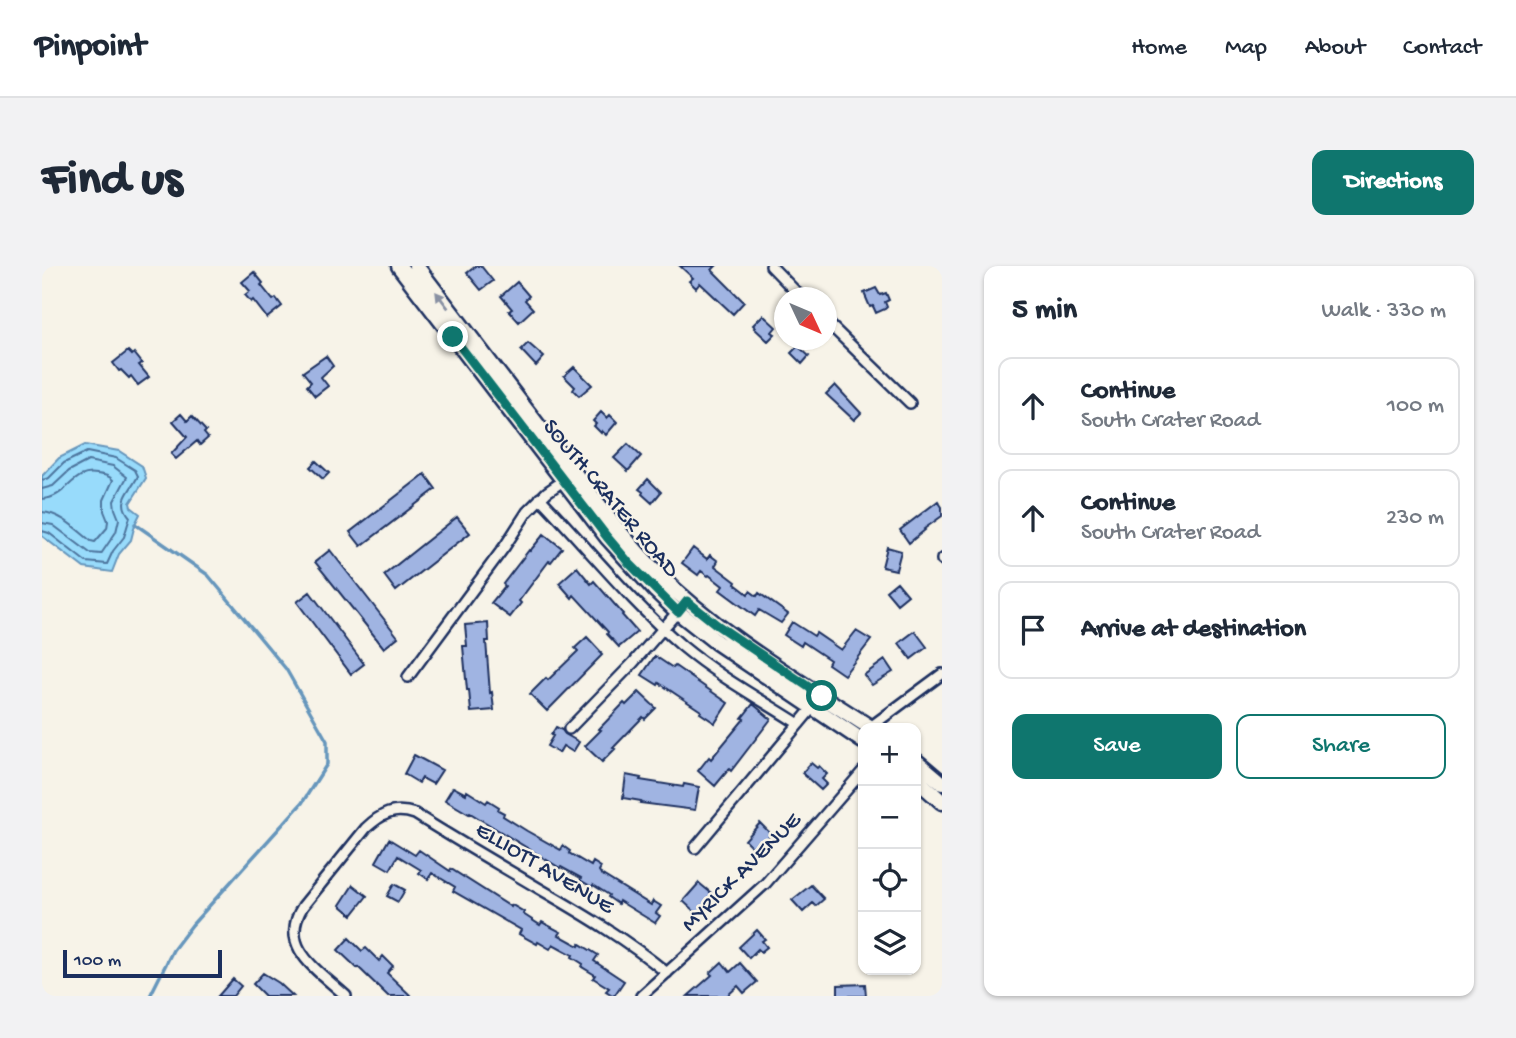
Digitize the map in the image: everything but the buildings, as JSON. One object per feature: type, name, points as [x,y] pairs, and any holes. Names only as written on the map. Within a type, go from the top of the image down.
[{"type":"main road","name":"SOUTH CRATER ROAD","points":[[399,266],[629,563],[682,606],[736,656],[813,707],[858,728]]},
{"type":"main road","name":"SOUTH CRATER ROAD","points":[[416,266],[615,524],[682,606],[717,625],[858,726]]},
{"type":"main road","points":[[921,765],[942,783]]},
{"type":"main road","points":[[921,783],[942,802]]},
{"type":"street","points":[[771,266],[791,287]]},
{"type":"street","points":[[837,332],[910,402]]},
{"type":"street","points":[[408,677],[527,512],[540,498],[563,481]]},
{"type":"street","points":[[540,498],[685,648],[799,724]]},
{"type":"street","points":[[569,729],[633,663],[682,606]]},
{"type":"street","points":[[878,723],[942,674]]},
{"type":"street","points":[[695,848],[813,707]]},
{"type":"street","name":"MYRICK AVENUE","points":[[641,996],[765,884],[858,777]]},
{"type":"street","name":"ELLIOTT AVENUE","points":[[346,996],[302,953],[294,932],[297,915],[366,828],[378,817],[396,810],[415,814],[596,922],[639,950],[667,973]]},
{"type":"water","points":[[85,445],[119,451],[142,466],[146,478],[130,503],[140,514],[131,540],[119,554],[112,572],[84,568],[42,536],[42,476],[59,458]]},
{"type":"waterway","points":[[135,524],[208,575],[286,669],[327,741],[327,764],[302,803],[192,925],[173,950],[150,996]]},
{"type":"route","points":[[453,337],[607,537],[656,591],[678,612],[687,601],[768,662],[822,696]]}]
